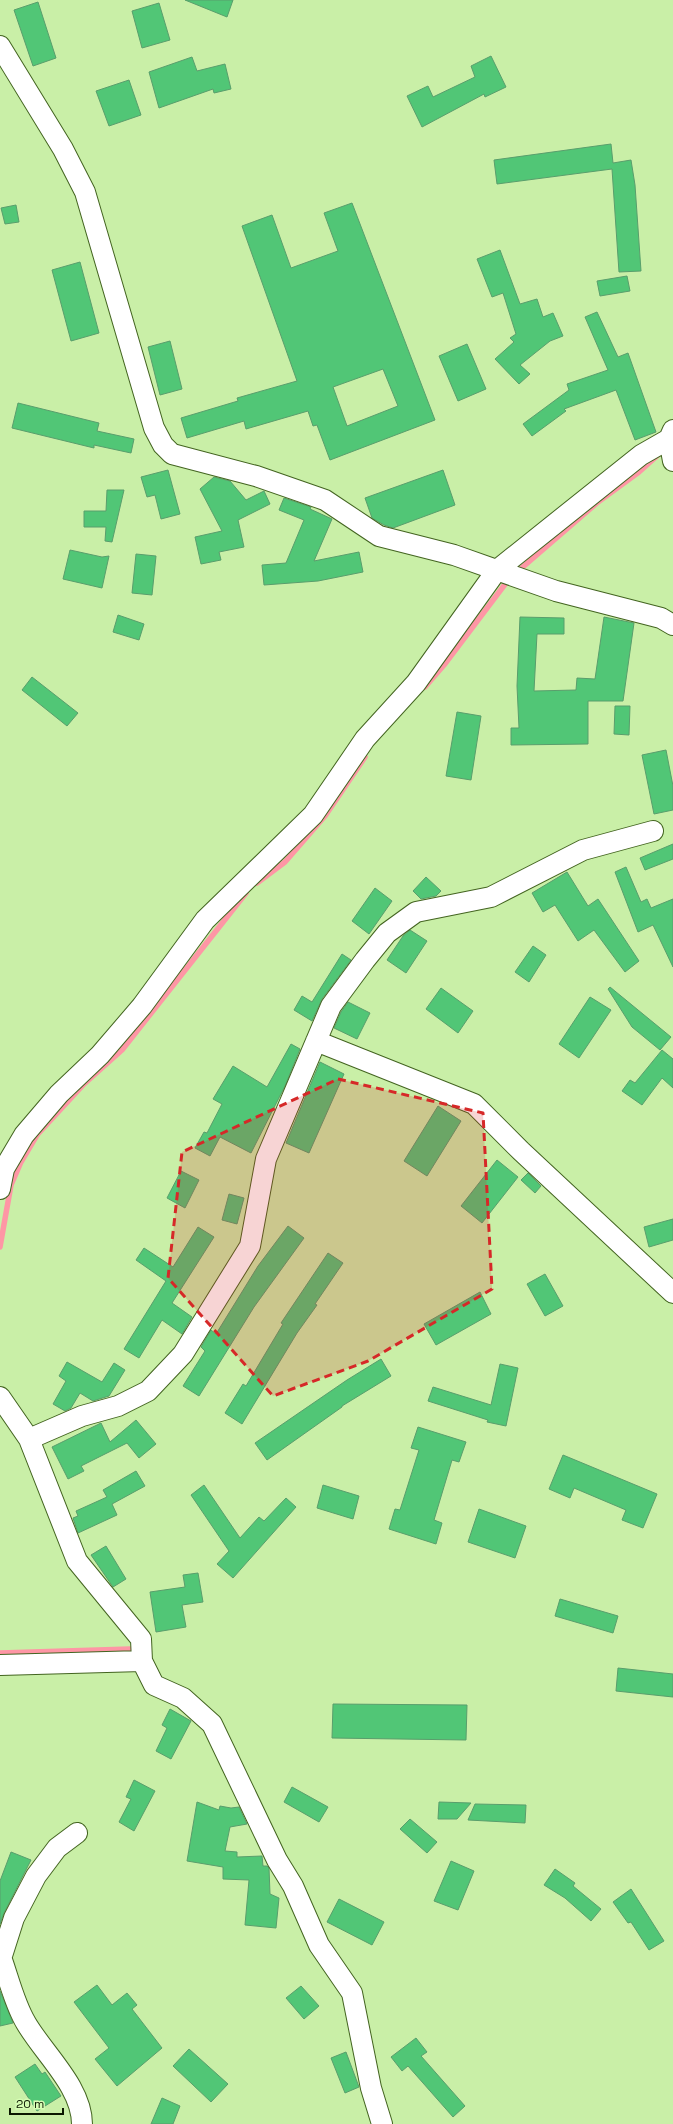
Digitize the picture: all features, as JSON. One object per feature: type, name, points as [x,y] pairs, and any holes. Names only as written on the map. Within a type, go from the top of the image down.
[{"type":"street","points":[[0,46],[63,149],[85,192],[154,428],[163,445],[172,454],[256,476],[325,500],[379,536],[454,555],[556,591],[662,618],[673,625]]},
{"type":"street","points":[[0,1189],[4,1169],[24,1135],[59,1094],[100,1055],[142,1006],[205,920],[313,815],[366,739],[416,683],[497,570],[641,455],[671,435],[673,461]]},
{"type":"street","points":[[29,1439],[82,1416],[118,1406],[148,1391],[183,1354],[250,1246],[266,1159],[331,1006],[365,960],[388,933],[416,912],[491,897],[583,850],[653,831]]},
{"type":"street","points":[[316,1041],[474,1104],[521,1151],[673,1293]]},
{"type":"street","points":[[0,1397],[29,1439],[77,1562],[141,1639],[142,1661],[154,1685],[183,1698],[212,1724],[277,1860],[293,1886],[319,1945],[352,1993],[371,2088],[382,2124]]},
{"type":"street","points":[[0,1665],[142,1661]]},
{"type":"street","points":[[77,1833],[57,1848],[36,1876],[14,1918],[1,1961],[25,2022],[69,2082],[82,2116],[82,2124]]},
{"type":"highlighted area","points":[[338,1079],[483,1113],[492,1289],[368,1361],[273,1396],[168,1278],[182,1152]]},
{"type":"building","points":[[185,0],[233,0],[227,17]]},
{"type":"building","points":[[38,2],[56,58],[33,66],[14,10]]},
{"type":"building","points":[[159,3],[170,40],[142,48],[132,11]]},
{"type":"building","points":[[491,56],[506,87],[485,97],[484,94],[422,127],[407,96],[428,86],[433,97],[475,77],[471,66]]},
{"type":"building","points":[[192,57],[197,71],[225,64],[231,89],[214,93],[213,89],[159,108],[149,72]]},
{"type":"building","points":[[129,80],[141,115],[109,126],[96,91]]},
{"type":"building","points":[[611,144],[613,163],[631,160],[635,185],[641,271],[619,272],[612,169],[497,184],[494,160]]},
{"type":"building","points":[[352,203],[435,420],[330,460],[317,425],[313,426],[308,411],[246,429],[244,421],[187,438],[181,418],[238,401],[237,398],[297,381],[242,226],[272,215],[291,268],[338,251],[324,213]],"holes":[[[383,369],[398,406],[347,426],[333,387]]]},
{"type":"building","points":[[16,205],[19,222],[5,224],[1,208]]},
{"type":"building","points":[[500,250],[520,304],[537,299],[543,317],[553,313],[563,336],[550,341],[520,365],[530,374],[519,384],[495,359],[514,342],[510,338],[516,334],[503,293],[492,297],[477,259]]},
{"type":"building","points":[[80,262],[99,333],[71,341],[52,270]]},
{"type":"building","points":[[627,276],[630,291],[600,296],[597,281]]},
{"type":"building","points":[[597,312],[618,357],[628,353],[656,432],[635,440],[616,390],[564,409],[566,411],[532,436],[523,424],[569,390],[567,384],[608,370],[585,317]]},
{"type":"building","points":[[170,341],[182,389],[160,395],[148,347]]},
{"type":"building","points":[[467,344],[486,389],[458,401],[439,356]]},
{"type":"building","points":[[18,403],[99,423],[97,431],[134,439],[131,453],[94,445],[94,448],[12,428]]},
{"type":"building","points":[[168,470],[180,514],[161,519],[155,495],[147,497],[141,477]]},
{"type":"building","points":[[443,470],[455,505],[393,528],[372,518],[365,498]]},
{"type":"building","points":[[214,477],[230,481],[246,500],[264,491],[270,504],[238,520],[244,547],[219,552],[221,560],[201,564],[195,537],[222,531],[200,489]]},
{"type":"building","points":[[107,490],[124,490],[112,542],[105,541],[106,527],[84,527],[84,511],[106,511]]},
{"type":"building","points":[[284,498],[311,507],[310,509],[332,519],[314,561],[359,552],[363,572],[318,581],[264,585],[262,565],[286,563],[304,520],[279,510]]},
{"type":"building","points":[[70,550],[102,557],[109,556],[102,588],[63,579]]},
{"type":"building","points":[[136,554],[156,556],[152,595],[132,593]]},
{"type":"building","points":[[118,615],[144,624],[139,640],[113,632]]},
{"type":"building","points":[[520,617],[564,618],[564,634],[537,634],[534,691],[576,690],[577,678],[595,679],[604,617],[634,623],[623,701],[588,701],[588,744],[511,745],[511,728],[519,728],[517,686]]},
{"type":"building","points":[[32,677],[78,713],[67,726],[22,690]]},
{"type":"building","points":[[615,706],[630,706],[629,735],[614,734]]},
{"type":"building","points":[[457,712],[481,716],[471,780],[446,776]]},
{"type":"building","points":[[666,750],[673,786],[673,810],[654,814],[642,755]]},
{"type":"building","points":[[673,844],[673,859],[645,870],[640,858]]},
{"type":"building","points":[[626,867],[641,902],[647,899],[651,908],[673,899],[673,967],[653,925],[638,932],[615,872]]},
{"type":"building","points":[[567,872],[588,906],[598,899],[639,961],[625,972],[594,930],[578,941],[555,905],[543,912],[532,893]]},
{"type":"building","points":[[426,877],[441,891],[436,896],[421,899],[413,891]]},
{"type":"building","points":[[375,888],[392,901],[369,934],[352,921]]},
{"type":"building","points":[[410,930],[427,941],[406,973],[387,960],[403,936]]},
{"type":"building","points":[[533,946],[546,955],[529,982],[515,972]]},
{"type":"building","points":[[342,954],[351,960],[322,999],[312,1021],[294,1010],[302,996],[312,1002]]},
{"type":"building","points":[[610,987],[671,1037],[660,1050],[632,1027],[608,989]]},
{"type":"building","points":[[441,988],[473,1011],[458,1033],[426,1009]]},
{"type":"building","points":[[590,997],[611,1010],[579,1058],[559,1044]]},
{"type":"building","points":[[348,1002],[370,1013],[357,1039],[334,1028],[341,1012]]},
{"type":"building","points":[[291,1044],[300,1049],[285,1086],[251,1153],[220,1137],[210,1156],[195,1148],[204,1132],[207,1133],[222,1104],[213,1099],[233,1066],[267,1087]]},
{"type":"building","points":[[662,1050],[673,1059],[673,1088],[662,1078],[642,1105],[622,1091],[630,1080],[635,1083]]},
{"type":"building","points":[[320,1062],[344,1074],[309,1153],[286,1143]]},
{"type":"building","points":[[438,1106],[461,1121],[427,1176],[404,1161]]},
{"type":"building","points":[[497,1160],[518,1177],[482,1223],[461,1206]]},
{"type":"building","points":[[181,1171],[199,1180],[185,1208],[167,1198]]},
{"type":"building","points":[[528,1173],[541,1186],[535,1193],[521,1180]]},
{"type":"building","points":[[229,1194],[244,1198],[237,1224],[222,1220]]},
{"type":"building","points":[[673,1219],[673,1240],[649,1247],[644,1227]]},
{"type":"building","points":[[288,1226],[304,1238],[254,1307],[199,1396],[183,1386],[205,1351],[201,1347],[211,1330],[216,1334],[258,1266]]},
{"type":"building","points":[[198,1227],[214,1237],[172,1303],[192,1317],[182,1334],[162,1320],[139,1358],[124,1349],[166,1281],[136,1260],[144,1248],[173,1267]]},
{"type":"building","points":[[328,1253],[343,1263],[315,1304],[317,1305],[297,1333],[242,1424],[225,1413],[243,1384],[246,1386],[283,1324],[281,1323]]},
{"type":"building","points":[[545,1274],[563,1306],[545,1316],[527,1284]]},
{"type":"building","points":[[480,1292],[491,1314],[436,1345],[424,1324]]},
{"type":"building","points":[[381,1359],[391,1376],[342,1406],[267,1460],[255,1443],[347,1380]]},
{"type":"building","points":[[67,1362],[102,1382],[114,1363],[125,1370],[109,1396],[93,1401],[80,1393],[71,1408],[65,1411],[53,1404],[66,1381],[59,1376]]},
{"type":"building","points":[[500,1364],[518,1368],[506,1426],[487,1422],[488,1420],[428,1401],[433,1387],[491,1405]]},
{"type":"building","points":[[136,1420],[156,1444],[139,1458],[127,1443],[81,1466],[84,1471],[68,1479],[52,1447],[101,1423],[110,1442]]},
{"type":"building","points":[[418,1427],[466,1442],[459,1462],[452,1460],[434,1520],[442,1523],[436,1544],[389,1529],[395,1509],[400,1510],[419,1450],[411,1448]]},
{"type":"building","points":[[563,1455],[657,1494],[643,1528],[622,1520],[626,1510],[574,1488],[570,1498],[549,1489]]},
{"type":"building","points":[[136,1471],[145,1486],[112,1504],[117,1515],[78,1533],[73,1518],[78,1516],[76,1511],[107,1497],[103,1490]]},
{"type":"building","points":[[204,1485],[240,1538],[259,1517],[264,1521],[286,1498],[296,1507],[233,1578],[217,1564],[229,1551],[191,1495]]},
{"type":"building","points":[[323,1485],[359,1496],[353,1519],[317,1508]]},
{"type":"building","points":[[479,1509],[526,1526],[515,1558],[468,1542]]},
{"type":"building","points":[[106,1546],[126,1579],[113,1587],[91,1555]]},
{"type":"building","points":[[198,1573],[203,1602],[182,1605],[186,1627],[156,1632],[150,1592],[185,1587],[183,1575]]},
{"type":"building","points":[[560,1599],[618,1616],[613,1633],[555,1616]]},
{"type":"building","points":[[618,1668],[673,1674],[673,1697],[616,1691]]},
{"type":"building","points":[[333,1704],[467,1705],[466,1740],[332,1738]]},
{"type":"building","points":[[170,1709],[191,1721],[171,1759],[156,1751],[167,1728],[162,1725]]},
{"type":"building","points":[[134,1780],[155,1791],[134,1831],[119,1822],[131,1799],[126,1797]]},
{"type":"building","points":[[292,1787],[328,1807],[319,1822],[284,1802]]},
{"type":"building","points":[[197,1802],[219,1810],[220,1806],[231,1808],[239,1807],[247,1824],[230,1827],[225,1851],[237,1852],[237,1857],[262,1856],[263,1866],[267,1866],[269,1868],[270,1894],[279,1898],[276,1928],[245,1925],[249,1880],[223,1879],[223,1867],[187,1861]]},
{"type":"building","points":[[439,1802],[471,1803],[457,1819],[438,1819]]},
{"type":"building","points":[[475,1804],[526,1805],[525,1823],[468,1820]]},
{"type":"building","points":[[410,1819],[437,1842],[427,1853],[400,1829]]},
{"type":"building","points":[[11,1852],[31,1860],[0,1924],[0,1881]]},
{"type":"building","points":[[451,1861],[474,1871],[458,1910],[434,1901]]},
{"type":"building","points":[[555,1869],[575,1883],[573,1886],[601,1909],[591,1921],[565,1898],[544,1885]]},
{"type":"building","points":[[631,1889],[664,1941],[649,1950],[631,1922],[628,1923],[613,1902]]},
{"type":"building","points":[[339,1899],[384,1922],[372,1945],[327,1922]]},
{"type":"building","points":[[97,1985],[112,2005],[127,1993],[137,2005],[132,2009],[162,2048],[117,2086],[95,2059],[109,2048],[74,2002]]},
{"type":"building","points":[[301,1986],[319,2006],[304,2019],[286,1998]]},
{"type":"building","points":[[0,1991],[13,2023],[0,2026]]},
{"type":"building","points":[[416,2038],[427,2052],[421,2056],[465,2106],[453,2117],[408,2066],[402,2071],[391,2057]]},
{"type":"building","points":[[189,2049],[228,2084],[211,2102],[173,2066]]},
{"type":"building","points":[[346,2052],[359,2087],[345,2093],[331,2058]]},
{"type":"building","points":[[35,2064],[42,2074],[45,2072],[61,2096],[37,2111],[15,2077]]},
{"type":"building","points":[[162,2098],[180,2106],[173,2124],[151,2124]]},
{"type":"waterway","points":[[517,572],[598,502],[639,472],[658,455]]},
{"type":"waterway","points":[[425,687],[444,665],[509,579]]},
{"type":"waterway","points":[[257,883],[285,862],[325,816],[365,757]]},
{"type":"waterway","points":[[0,1247],[11,1185],[21,1162],[37,1135],[84,1084],[122,1050],[246,893]]},
{"type":"waterway","points":[[0,1653],[130,1649]]}]
